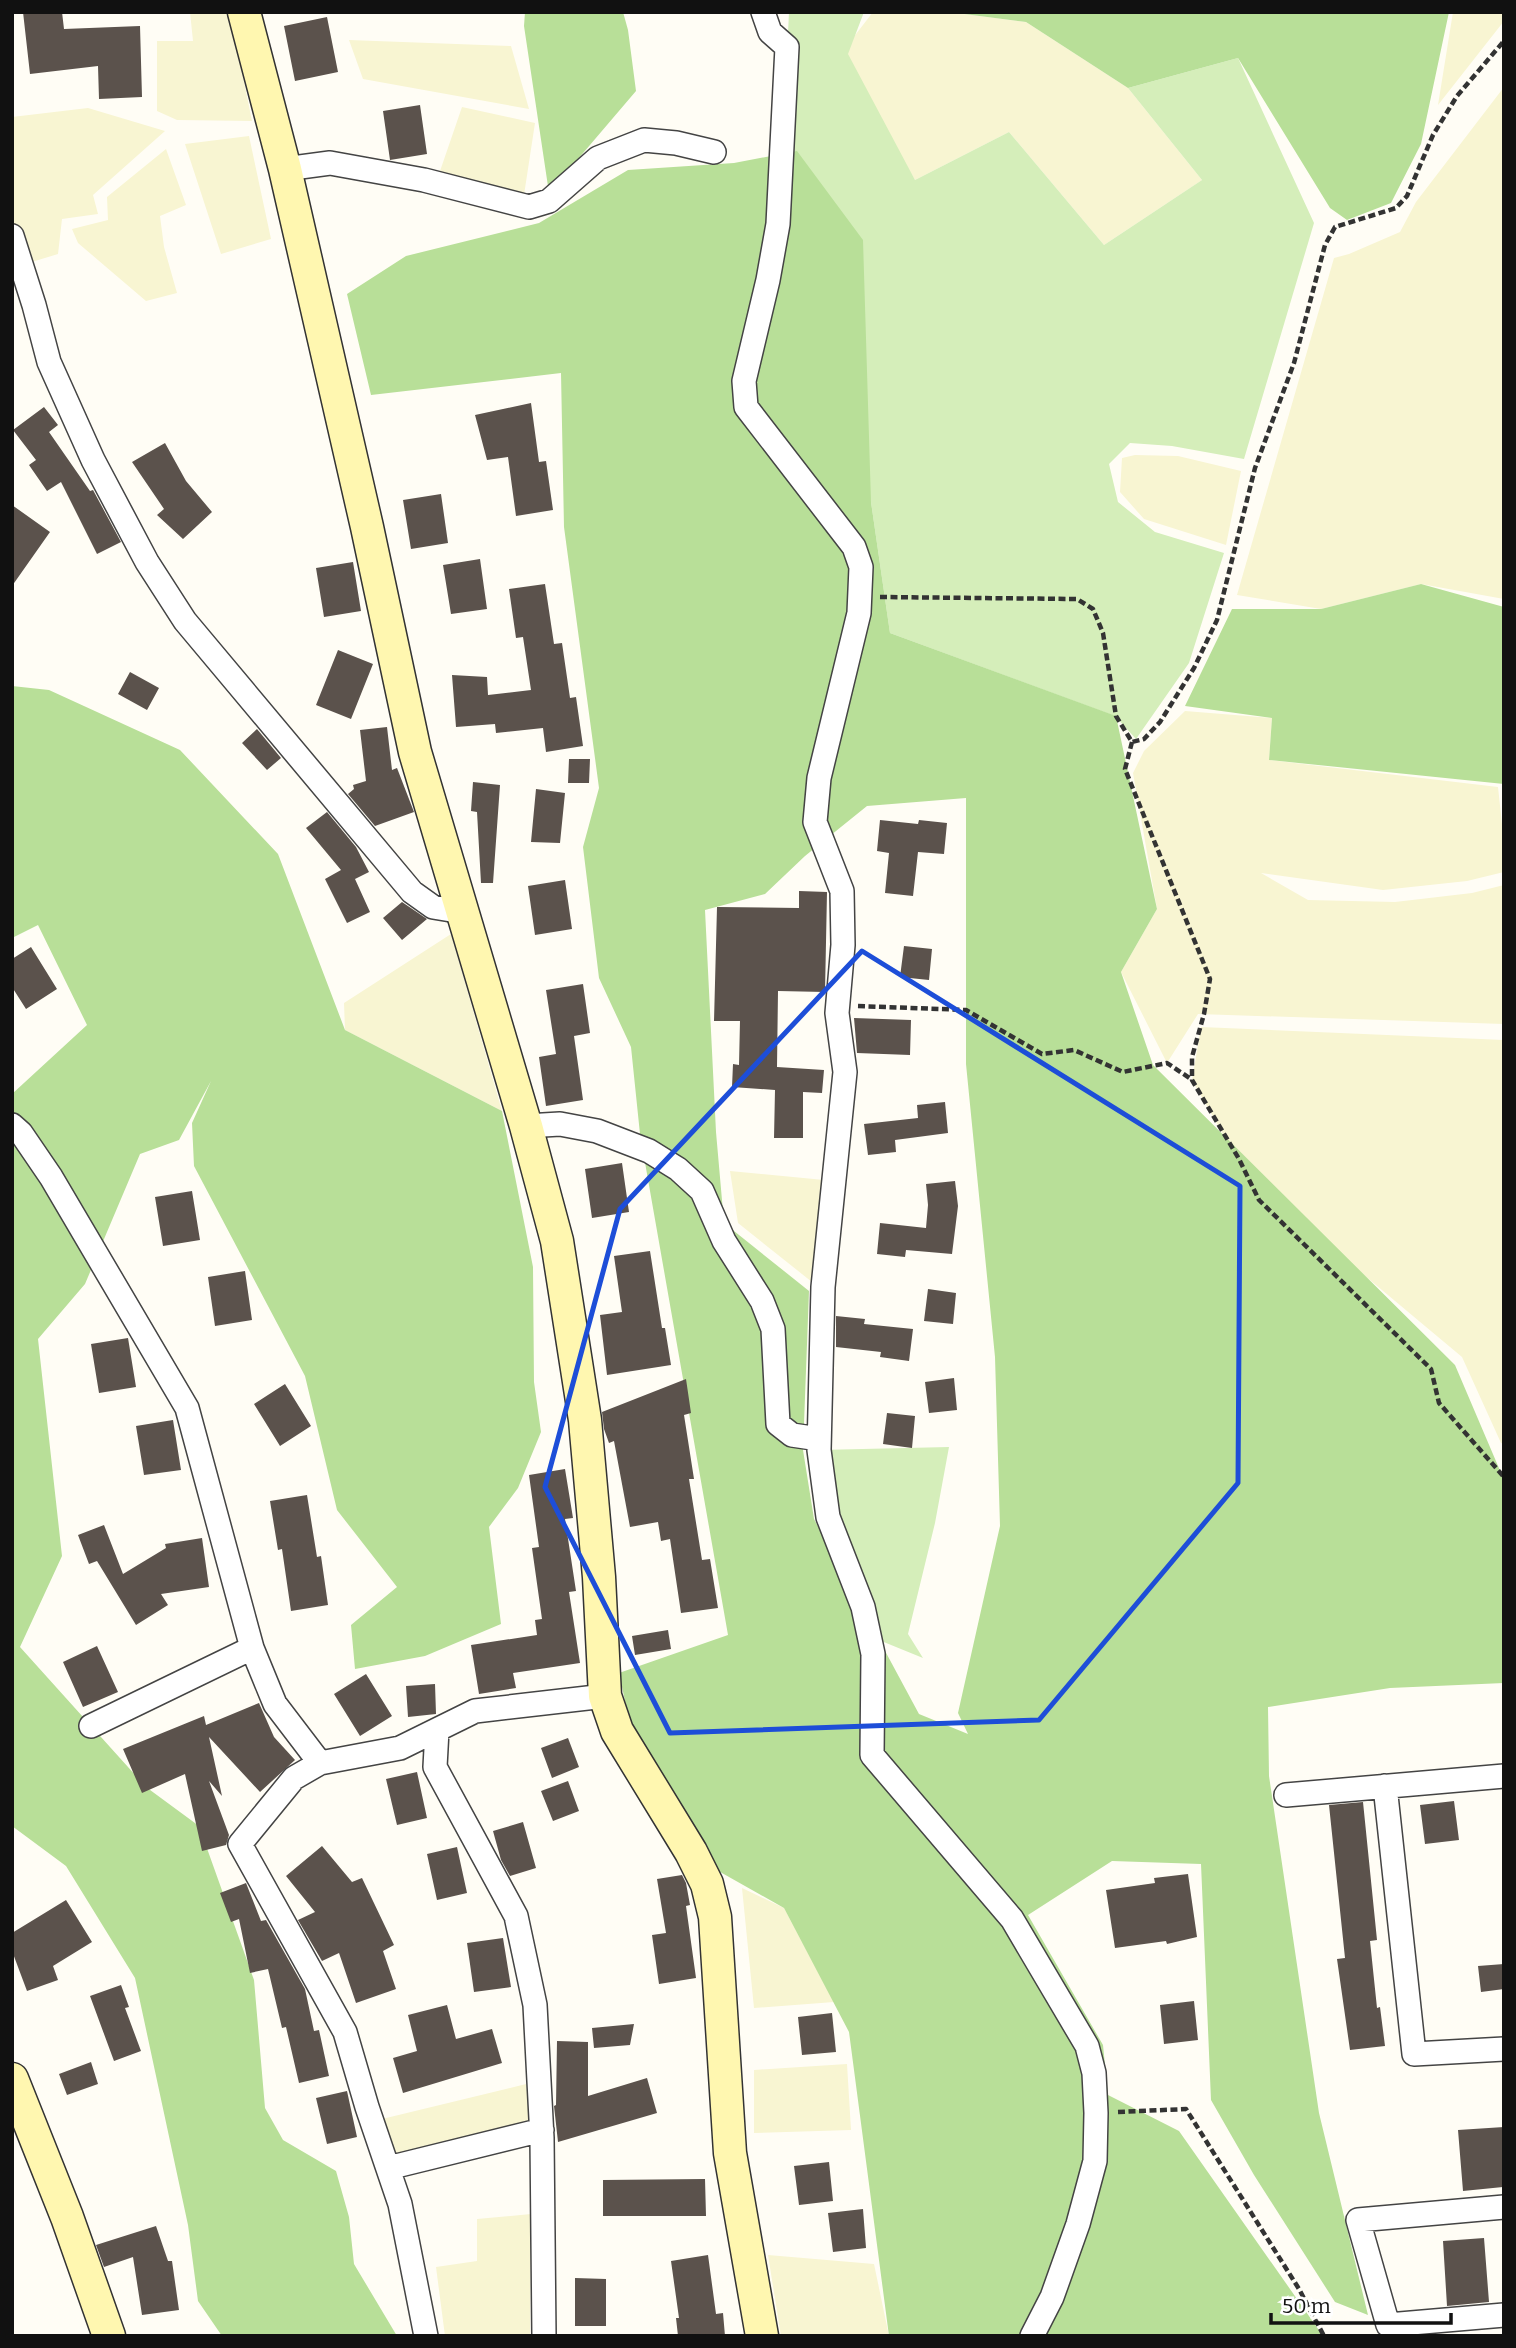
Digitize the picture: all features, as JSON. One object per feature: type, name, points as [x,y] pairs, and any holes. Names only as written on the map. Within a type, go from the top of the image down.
[{"type":"street","points":[[244,12],[285,169],[367,527],[415,752],[526,1126],[557,1241],[583,1407],[599,1577],[605,1696],[617,1731],[691,1852],[707,1884],[715,1917],[730,2153],[762,2336]]},
{"type":"street","points":[[763,12],[770,32],[787,47],[778,223],[768,280],[744,381],[747,407],[855,547],[862,567],[859,613],[819,778],[816,822],[842,891],[843,945],[838,1006],[845,1072],[823,1287],[819,1439],[828,1517],[863,1607],[873,1654],[872,1755],[1012,1919],[1087,2046],[1094,2073],[1095,2161],[1078,2224],[1052,2297],[1032,2336]]},
{"type":"street","points":[[285,169],[330,163],[424,180],[529,207],[549,201],[598,158],[643,140],[676,143],[714,152]]},
{"type":"street","points":[[12,236],[49,362],[82,436],[147,562],[185,621],[412,892],[433,906],[463,912]]},
{"type":"street","points":[[526,1126],[560,1124],[597,1131],[649,1151],[678,1169],[702,1191],[724,1241],[762,1301],[773,1329],[778,1423],[792,1435],[819,1439]]},
{"type":"street","points":[[12,1125],[22,1133],[51,1177],[187,1408],[251,1648],[275,1704],[320,1763]]},
{"type":"street","points":[[91,1726],[251,1648]]},
{"type":"street","points":[[426,2336],[400,2204],[345,2032],[240,1844],[294,1778],[320,1763],[400,1748],[475,1711],[605,1696]]},
{"type":"street","points":[[437,1730],[435,1767],[516,1916],[535,2005],[542,2130],[544,2336]]},
{"type":"street","points":[[1286,1795],[1504,1776]]},
{"type":"street","points":[[1385,1786],[1414,2054],[1504,2049]]},
{"type":"street","points":[[12,2079],[67,2217],[109,2336]]},
{"type":"street","points":[[388,2168],[542,2130]]},
{"type":"street","points":[[1504,2207],[1357,2220],[1388,2325],[1504,2315]]},
{"type":"path","points":[[1132,743],[1143,739],[1160,722],[1194,668],[1217,620],[1255,468],[1294,362],[1325,245],[1335,228],[1396,208],[1402,202],[1433,135],[1457,96],[1504,41]]},
{"type":"path","points":[[860,597],[1077,599],[1093,609],[1103,633],[1115,716],[1132,743],[1125,769],[1210,979],[1192,1057],[1192,1080]]},
{"type":"path","points":[[838,1006],[966,1010],[1042,1054],[1074,1050],[1123,1072],[1167,1063],[1192,1080],[1239,1159],[1258,1200],[1431,1369],[1439,1403],[1504,1477]]},
{"type":"path","points":[[1096,2113],[1186,2109],[1300,2288],[1324,2336]]},
{"type":"highlighted area","points":[[862,951],[1240,1186],[1238,1483],[1039,1720],[670,1733],[545,1487],[620,1209]]},
{"type":"shaded area","points":[[190,12],[230,12],[252,121],[177,120],[157,111],[157,41],[193,41]]},
{"type":"shaded area","points":[[873,12],[949,12],[1026,22],[1128,88],[1202,180],[1104,245],[1009,132],[915,180],[839,56]]},
{"type":"shaded area","points":[[1453,12],[1504,12],[1504,21],[1438,105]]},
{"type":"shaded area","points":[[349,40],[511,46],[529,109],[363,79]]},
{"type":"shaded area","points":[[1504,87],[1504,599],[1421,584],[1321,609],[1237,595],[1334,258],[1400,232],[1416,202]]},
{"type":"shaded area","points":[[462,107],[535,123],[524,195],[439,174]]},
{"type":"shaded area","points":[[88,108],[165,131],[93,195],[98,214],[62,219],[58,254],[22,265],[12,236],[12,117]]},
{"type":"shaded area","points":[[249,136],[271,239],[221,254],[185,144]]},
{"type":"shaded area","points":[[166,149],[186,205],[160,216],[164,247],[177,293],[146,301],[78,243],[72,229],[108,220],[107,197]]},
{"type":"shaded area","points":[[1135,455],[1178,456],[1241,471],[1226,545],[1144,519],[1120,492],[1122,458]]},
{"type":"shaded area","points":[[1185,711],[1272,718],[1269,760],[1498,787],[1504,872],[1467,881],[1383,890],[1261,873],[1308,900],[1395,902],[1472,893],[1504,885],[1504,1024],[1198,1014],[1167,1063],[1121,972],[1157,909],[1133,773],[1144,751]]},
{"type":"shaded area","points":[[451,934],[502,1111],[345,1030],[344,1003]]},
{"type":"shaded area","points":[[1201,1027],[1504,1040],[1504,1444],[1501,1443],[1462,1357],[1248,1178],[1192,1080]]},
{"type":"shaded area","points":[[730,1171],[824,1180],[812,1282],[738,1223]]},
{"type":"shaded area","points":[[742,1888],[784,1908],[834,2002],[754,2008]]},
{"type":"shaded area","points":[[847,2064],[851,2130],[754,2133],[754,2070]]},
{"type":"shaded area","points":[[526,2084],[531,2127],[395,2161],[382,2119]]},
{"type":"shaded area","points":[[531,2214],[530,2336],[445,2336],[436,2267],[477,2261],[477,2219]]},
{"type":"shaded area","points":[[768,2255],[874,2264],[889,2336],[781,2336]]},
{"type":"green space","points":[[525,12],[623,12],[628,30],[636,91],[549,193],[524,26]]},
{"type":"green space","points":[[789,12],[864,12],[848,54],[915,180],[1009,132],[1104,245],[1202,180],[1128,88],[1238,58],[1314,223],[1244,459],[1172,446],[1130,443],[1109,464],[1118,502],[1155,532],[1224,553],[1189,663],[1136,739],[1115,716],[890,633],[871,502],[782,156]]},
{"type":"green space","points":[[949,12],[1449,12],[1421,144],[1391,203],[1347,220],[1330,208],[1238,58],[1128,88],[1026,22]]},
{"type":"green space","points":[[797,151],[863,240],[871,502],[890,633],[1116,716],[1157,909],[1121,972],[1153,1065],[1455,1365],[1504,1480],[1504,1683],[1390,1688],[1268,1707],[1269,1776],[1319,2113],[1368,2315],[1335,2302],[1254,2175],[1211,2100],[1201,1864],[1112,1861],[1028,1915],[1103,2045],[1108,2095],[1179,2131],[1323,2336],[889,2336],[849,2032],[784,1908],[706,1864],[633,1738],[619,1673],[728,1635],[640,1134],[631,1047],[599,978],[583,847],[599,788],[564,527],[561,373],[371,395],[347,294],[406,256],[539,223],[628,170],[734,163]],"holes":[[[966,798],[966,1064],[995,1357],[1000,1526],[958,1713],[968,1734],[919,1714],[814,1519],[803,1450],[809,1291],[724,1223],[716,1132],[705,910],[765,894],[805,856],[867,806]]]},
{"type":"green space","points":[[1421,584],[1504,607],[1504,784],[1269,760],[1272,718],[1185,706],[1232,609],[1321,609]]},
{"type":"green space","points":[[12,686],[49,690],[180,750],[278,854],[345,1030],[502,1111],[533,1267],[534,1382],[541,1432],[518,1488],[489,1527],[501,1624],[425,1656],[355,1669],[351,1625],[397,1587],[337,1510],[305,1376],[194,1166],[192,1123],[211,1081],[179,1140],[140,1154],[85,1284],[38,1339],[62,1556],[20,1647],[146,1787],[199,1826],[254,1980],[265,2108],[283,2140],[336,2171],[349,2217],[354,2264],[397,2336],[222,2336],[198,2301],[188,2225],[135,1978],[66,1866],[12,1826],[12,1094],[87,1025],[38,925],[12,938]]},
{"type":"green space","points":[[949,1447],[935,1523],[908,1634],[923,1658],[869,1636],[819,1450]]},
{"type":"building","points":[[23,12],[62,12],[64,29],[140,26],[142,97],[99,99],[98,66],[30,74]]},
{"type":"building","points":[[327,17],[338,72],[295,81],[284,26]]},
{"type":"building","points":[[420,105],[427,154],[390,160],[383,111]]},
{"type":"building","points":[[531,403],[539,462],[546,461],[553,510],[516,516],[508,457],[487,460],[475,415]]},
{"type":"building","points":[[44,407],[58,425],[49,432],[90,491],[93,490],[121,542],[97,554],[61,482],[47,491],[29,465],[36,460],[13,430]]},
{"type":"building","points":[[165,443],[186,481],[212,512],[183,539],[157,515],[164,509],[132,462]]},
{"type":"building","points":[[441,494],[448,543],[411,549],[403,500]]},
{"type":"building","points":[[12,505],[50,532],[12,586]]},
{"type":"building","points":[[480,559],[487,609],[451,614],[443,565]]},
{"type":"building","points":[[353,562],[361,611],[324,617],[316,568]]},
{"type":"building","points":[[545,584],[554,644],[562,643],[570,698],[576,697],[583,746],[546,752],[543,728],[496,733],[495,724],[456,727],[452,675],[487,677],[488,695],[531,690],[523,637],[516,638],[509,589]]},
{"type":"building","points":[[338,650],[373,664],[351,719],[316,705]]},
{"type":"building","points":[[130,672],[159,688],[147,710],[118,694]]},
{"type":"building","points":[[387,727],[392,770],[397,768],[414,812],[375,826],[348,794],[354,789],[353,785],[366,781],[360,730]]},
{"type":"building","points":[[257,729],[281,758],[267,770],[242,743]]},
{"type":"building","points":[[569,759],[590,759],[589,783],[568,783]]},
{"type":"building","points":[[473,782],[500,785],[493,883],[481,883],[477,812],[471,811]]},
{"type":"building","points":[[536,789],[565,793],[560,843],[531,842]]},
{"type":"building","points":[[327,812],[356,847],[369,872],[355,879],[370,912],[347,923],[325,879],[341,870],[306,828]]},
{"type":"building","points":[[880,820],[918,824],[919,820],[947,823],[944,854],[918,852],[913,896],[885,893],[889,853],[877,851]]},
{"type":"building","points":[[565,880],[572,929],[535,935],[528,886]]},
{"type":"building","points":[[799,891],[827,892],[825,992],[778,991],[777,1067],[824,1070],[822,1093],[803,1092],[803,1138],[774,1138],[775,1090],[732,1087],[733,1064],[739,1065],[740,1021],[714,1021],[717,907],[799,908]]},
{"type":"building","points":[[402,902],[427,919],[402,940],[383,918]]},
{"type":"building","points":[[904,946],[932,949],[929,980],[900,977]]},
{"type":"building","points":[[31,947],[57,989],[26,1009],[12,987],[12,959]]},
{"type":"building","points":[[583,984],[590,1033],[574,1036],[583,1100],[546,1106],[539,1057],[556,1054],[546,990]]},
{"type":"building","points":[[854,1018],[911,1020],[910,1055],[857,1053]]},
{"type":"building","points":[[945,1102],[948,1133],[895,1140],[896,1152],[868,1155],[864,1124],[918,1118],[917,1105]]},
{"type":"building","points":[[622,1163],[629,1212],[592,1218],[585,1169]]},
{"type":"building","points":[[955,1181],[958,1206],[952,1254],[906,1250],[905,1257],[877,1254],[880,1223],[926,1228],[926,1184]]},
{"type":"building","points":[[192,1191],[200,1240],[163,1246],[155,1197]]},
{"type":"building","points":[[650,1251],[662,1328],[665,1328],[671,1365],[607,1375],[600,1315],[622,1312],[614,1256]]},
{"type":"building","points":[[245,1271],[252,1320],[215,1326],[208,1277]]},
{"type":"building","points":[[928,1289],[956,1293],[953,1324],[924,1321]]},
{"type":"building","points":[[836,1316],[865,1319],[864,1324],[913,1329],[909,1361],[880,1357],[881,1352],[836,1347]]},
{"type":"building","points":[[128,1338],[136,1387],[99,1393],[91,1344]]},
{"type":"building","points":[[954,1378],[957,1410],[929,1413],[925,1382]]},
{"type":"building","points":[[686,1379],[691,1413],[684,1415],[694,1479],[689,1479],[702,1560],[710,1559],[718,1608],[681,1613],[670,1539],[661,1541],[658,1522],[630,1527],[614,1441],[609,1443],[602,1412]]},
{"type":"building","points":[[285,1384],[311,1426],[280,1446],[254,1404]]},
{"type":"building","points":[[887,1413],[915,1416],[912,1448],[883,1444]]},
{"type":"building","points":[[173,1420],[181,1470],[144,1475],[136,1426]]},
{"type":"building","points":[[565,1469],[573,1518],[565,1519],[576,1591],[569,1592],[580,1663],[513,1673],[516,1688],[479,1694],[471,1645],[537,1635],[535,1620],[542,1619],[532,1548],[539,1547],[529,1475]]},
{"type":"building","points":[[307,1495],[317,1557],[321,1556],[328,1605],[291,1611],[282,1549],[278,1550],[270,1501]]},
{"type":"building","points":[[104,1525],[123,1574],[166,1548],[165,1544],[202,1538],[209,1587],[161,1594],[168,1605],[136,1625],[97,1561],[89,1564],[78,1535]]},
{"type":"building","points":[[668,1630],[671,1649],[635,1655],[632,1636]]},
{"type":"building","points":[[97,1646],[118,1692],[83,1707],[63,1662]]},
{"type":"building","points":[[366,1674],[392,1716],[360,1736],[334,1694]]},
{"type":"building","points":[[435,1684],[436,1714],[408,1717],[406,1686]]},
{"type":"building","points":[[259,1703],[274,1737],[295,1760],[260,1792],[209,1737],[222,1796],[209,1781],[229,1835],[226,1845],[202,1851],[185,1774],[142,1793],[123,1749],[204,1716],[206,1725]]},
{"type":"building","points":[[568,1738],[579,1767],[552,1778],[541,1748]]},
{"type":"building","points":[[417,1772],[427,1818],[397,1825],[386,1779]]},
{"type":"building","points":[[568,1781],[579,1811],[553,1821],[541,1791]]},
{"type":"building","points":[[1454,1801],[1459,1840],[1425,1844],[1420,1805]]},
{"type":"building","points":[[1363,1802],[1377,1940],[1370,1941],[1377,2008],[1380,2007],[1385,2046],[1350,2050],[1337,1959],[1345,1958],[1329,1805]]},
{"type":"building","points":[[523,1822],[536,1868],[510,1876],[501,1860],[493,1831]]},
{"type":"building","points":[[322,1846],[352,1882],[362,1878],[394,1945],[383,1951],[396,1989],[356,2003],[339,1953],[322,1961],[298,1920],[315,1912],[286,1876]]},
{"type":"building","points":[[457,1847],[467,1893],[437,1900],[427,1854]]},
{"type":"building","points":[[1188,1874],[1197,1937],[1167,1944],[1166,1941],[1115,1948],[1106,1890],[1155,1883],[1154,1878]]},
{"type":"building","points":[[682,1875],[690,1905],[686,1906],[696,1978],[659,1984],[652,1935],[666,1933],[657,1879]]},
{"type":"building","points":[[246,1883],[261,1921],[266,1920],[305,1989],[314,2031],[319,2030],[329,2076],[299,2083],[286,2027],[282,2028],[268,1969],[250,1973],[239,1919],[231,1922],[220,1893]]},
{"type":"building","points":[[66,1900],[92,1942],[53,1966],[58,1980],[27,1991],[12,1951],[12,1933]]},
{"type":"building","points":[[503,1938],[511,1987],[474,1992],[467,1943]]},
{"type":"building","points":[[1504,1964],[1504,1989],[1481,1992],[1478,1966]]},
{"type":"building","points":[[121,1985],[129,2007],[125,2008],[141,2051],[114,2061],[90,1996]]},
{"type":"building","points":[[1194,2001],[1198,2040],[1164,2044],[1160,2005]]},
{"type":"building","points":[[447,2005],[456,2039],[492,2029],[502,2063],[403,2093],[393,2058],[417,2051],[408,2015]]},
{"type":"building","points":[[832,2013],[836,2052],[802,2055],[798,2017]]},
{"type":"building","points":[[634,2024],[630,2045],[594,2048],[592,2028]]},
{"type":"building","points":[[557,2041],[588,2042],[588,2096],[647,2078],[657,2113],[558,2142],[554,2106]]},
{"type":"building","points":[[91,2062],[98,2084],[67,2095],[59,2074]]},
{"type":"building","points":[[347,2091],[357,2137],[327,2144],[316,2098]]},
{"type":"building","points":[[1504,2127],[1503,2187],[1463,2191],[1458,2130]]},
{"type":"building","points":[[829,2162],[833,2201],[799,2205],[794,2166]]},
{"type":"building","points":[[705,2179],[706,2216],[603,2216],[603,2180]]},
{"type":"building","points":[[863,2209],[866,2248],[833,2252],[828,2213]]},
{"type":"building","points":[[156,2226],[168,2261],[172,2261],[179,2310],[142,2315],[133,2257],[104,2267],[96,2245]]},
{"type":"building","points":[[1484,2238],[1489,2302],[1447,2306],[1443,2241]]},
{"type":"building","points":[[708,2255],[716,2314],[723,2313],[725,2336],[678,2336],[676,2318],[679,2318],[671,2261]]},
{"type":"building","points":[[575,2278],[606,2279],[606,2326],[575,2326]]}]
